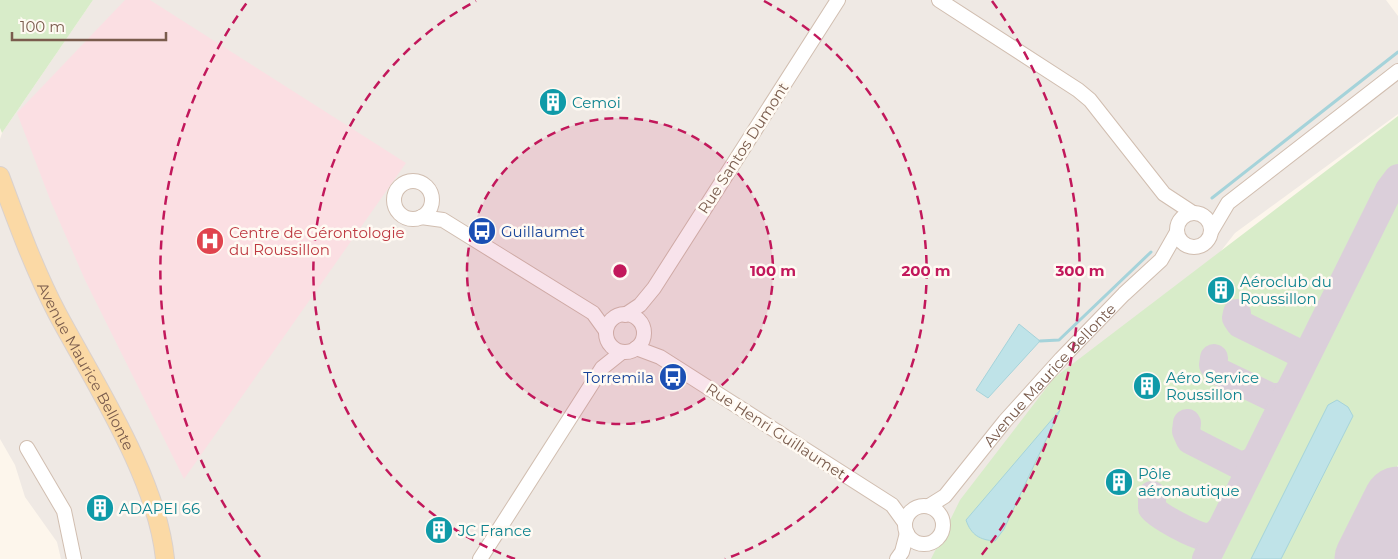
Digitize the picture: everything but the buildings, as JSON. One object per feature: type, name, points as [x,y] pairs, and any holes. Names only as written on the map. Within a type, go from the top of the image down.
[{"type":"main road","name":"Avenue Maurice Bellonte","points":[[0,176],[25,242],[56,311],[132,454],[152,507],[165,559]]},
{"type":"street","name":"Rue Santos Dumont","points":[[620,316],[648,296],[838,0]]},
{"type":"street","points":[[939,0],[1078,90],[1090,100],[1164,194],[1181,242],[1189,247],[1204,246],[1228,203]]},
{"type":"street","points":[[1177,229],[1183,217],[1228,203],[1398,70]]},
{"type":"street","points":[[443,220],[431,201],[429,190],[420,183],[407,182],[398,188],[394,204],[400,214],[410,218],[420,217],[443,220],[593,313],[635,318],[642,330],[636,348],[622,352],[602,368]]},
{"type":"street","points":[[1164,194],[1208,220],[1212,230]]},
{"type":"street","points":[[420,217],[428,210],[431,201]]},
{"type":"street","name":"Avenue Maurice Bellonte","points":[[1161,260],[1177,229]]},
{"type":"street","name":"Avenue Maurice Bellonte","points":[[922,507],[945,496],[1005,421],[1061,359],[1124,294],[1161,260],[1189,247]]},
{"type":"street","name":"Rue Santos Dumont","points":[[642,330],[648,296]]},
{"type":"street","points":[[593,313],[616,350],[622,352]]},
{"type":"street","points":[[480,559],[602,368],[608,351],[607,336],[620,316]]},
{"type":"street","name":"Rue Henri Guillaumet","points":[[642,330],[660,357]]},
{"type":"street","name":"Rue Henri Guillaumet","points":[[636,348],[660,357],[892,505],[906,528]]},
{"type":"street","points":[[27,448],[64,511],[74,559]]},
{"type":"street","name":"Avenue Maurice Bellonte","points":[[941,517],[945,496]]},
{"type":"street","name":"Rue Henri Guillaumet","points":[[892,505],[922,507]]},
{"type":"street","points":[[897,559],[902,552],[908,514],[922,507],[936,510],[941,517],[943,527],[939,537],[932,542],[921,544],[904,559]]},
{"type":"street","points":[[906,528],[913,540],[921,544]]},
{"type":"shaded area","name":"Torremila","points":[[93,0],[1386,0],[1398,16],[1398,114],[1235,233],[1127,371],[1056,559],[61,559],[57,542],[25,497],[15,465],[0,439],[0,139],[2,133]]},
{"type":"shaded area","name":"Centre de Gérontologie du Roussillon","points":[[125,0],[150,0],[406,163],[184,479],[85,280],[51,202],[17,113]]},
{"type":"green space","points":[[0,0],[93,0],[2,133],[0,128]]},
{"type":"green space","points":[[1398,116],[1398,170],[1387,183],[1198,559],[931,559],[960,500],[1054,378]]},
{"type":"green space","points":[[1398,193],[1398,465],[1351,559],[1214,559]]},
{"type":"water","points":[[1019,324],[1040,341],[988,398],[976,390]]},
{"type":"water","points":[[1337,400],[1348,407],[1353,416],[1281,559],[1251,559],[1328,405]]},
{"type":"water","points":[[1060,410],[1004,529],[995,541],[977,536],[973,533],[966,520]]},
{"type":"waterway","points":[[1212,198],[1398,52]]},
{"type":"waterway","points":[[1040,341],[1059,340],[1151,252]]},
{"type":"taxiway","points":[[1206,559],[1389,190],[1398,178]]},
{"type":"taxiway","points":[[1237,313],[1236,318],[1240,324],[1299,353],[1308,352]]},
{"type":"taxiway","points":[[1214,358],[1213,365],[1217,371],[1271,397],[1280,397],[1288,393]]},
{"type":"taxiway","points":[[1187,423],[1186,431],[1190,440],[1237,464],[1245,465],[1255,460]]},
{"type":"taxiway","points":[[1152,495],[1152,508],[1177,525],[1205,537],[1211,536],[1220,530]]},
{"type":"runway","points":[[1369,559],[1398,501]]},
{"type":"place","name":"Cemoi","points":[[553,102]]},
{"type":"place","name":"Guillaumet","points":[[482,231]]},
{"type":"place","name":"Centre de Gérontologie du Roussillon","points":[[210,241]]},
{"type":"place","name":"Aéroclub du Roussillon","points":[[1221,290]]},
{"type":"place","name":"Torremila","points":[[673,377]]},
{"type":"place","name":"Aéro Service Roussillon","points":[[1147,386]]},
{"type":"place","name":"Pôle aéronautique","points":[[1119,482]]},
{"type":"place","name":"ADAPEI 66","points":[[100,508]]},
{"type":"place","name":"JC France","points":[[439,530]]}]
